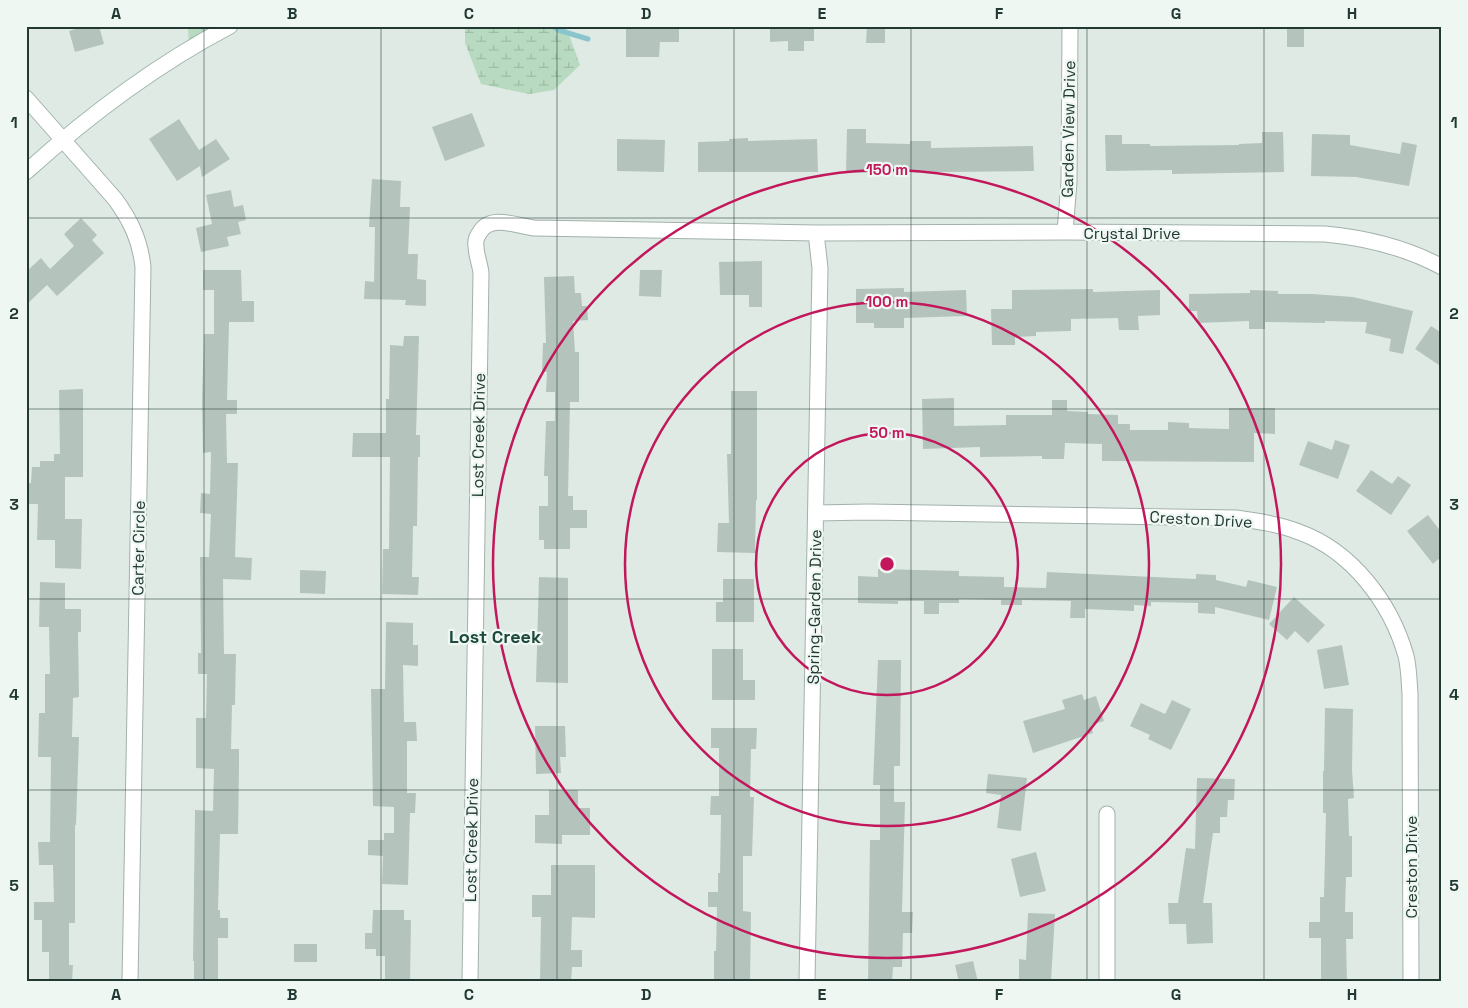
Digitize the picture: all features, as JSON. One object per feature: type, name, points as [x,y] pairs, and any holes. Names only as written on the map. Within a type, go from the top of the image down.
[{"type":"street","points":[[26,172],[118,95],[189,49],[230,26]]},
{"type":"street","name":"Garden View Drive","points":[[1065,232],[1069,182],[1070,26]]},
{"type":"street","name":"Carter Circle","points":[[26,98],[115,199],[128,217],[141,251],[143,267],[130,982]]},
{"type":"street","name":"Lost Creek Drive","points":[[470,982],[481,273],[475,246],[476,237],[483,228],[495,221],[534,228],[816,233]]},
{"type":"street","name":"Crystal Drive","points":[[816,233],[1325,234],[1354,237],[1403,249],[1442,267]]},
{"type":"street","name":"Spring-Garden Drive","points":[[807,982],[820,268],[816,233]]},
{"type":"street","name":"Creston Drive","points":[[816,513],[868,512],[1236,518],[1272,523],[1300,532],[1320,542],[1345,559],[1366,581],[1386,610],[1406,656],[1410,704],[1411,982]]},
{"type":"street","points":[[1107,814],[1107,982]]},
{"type":"green space","points":[[188,26],[230,26],[189,49]]},
{"type":"green space","points":[[465,26],[566,26],[580,65],[554,90],[529,94],[481,84],[465,43]]},
{"type":"building","points":[[86,26],[99,26],[104,44],[75,52],[69,31]]},
{"type":"building","points":[[626,26],[679,26],[679,42],[660,42],[659,57],[626,57]]},
{"type":"building","points":[[770,26],[814,26],[814,41],[804,41],[804,51],[788,51],[788,41],[770,42]]},
{"type":"building","points":[[867,26],[885,26],[885,43],[866,43]]},
{"type":"building","points":[[1287,26],[1304,26],[1304,47],[1287,47]]},
{"type":"building","points":[[472,113],[485,146],[445,161],[432,127]]},
{"type":"building","points":[[179,119],[199,150],[216,139],[230,159],[202,177],[200,166],[177,181],[149,139]]},
{"type":"building","points":[[847,129],[866,129],[866,143],[910,144],[910,141],[931,141],[931,148],[1033,146],[1034,171],[846,173]]},
{"type":"building","points":[[1262,132],[1283,132],[1284,172],[1172,174],[1172,170],[1106,171],[1105,135],[1122,135],[1122,144],[1150,144],[1150,146],[1239,145],[1262,143]]},
{"type":"building","points":[[1312,134],[1350,135],[1350,145],[1400,154],[1402,142],[1417,145],[1409,186],[1356,177],[1311,176]]},
{"type":"building","points":[[748,138],[748,141],[817,139],[818,172],[698,172],[698,142]]},
{"type":"building","points":[[617,139],[665,140],[664,172],[617,171]]},
{"type":"building","points":[[372,179],[401,181],[400,207],[410,207],[408,254],[418,254],[417,279],[426,280],[426,306],[405,305],[406,300],[364,299],[365,281],[374,282],[375,227],[369,227]]},
{"type":"building","points":[[231,190],[234,207],[243,205],[246,220],[238,222],[241,234],[227,237],[229,246],[201,252],[196,228],[212,224],[206,195]]},
{"type":"building","points":[[81,218],[97,235],[92,240],[104,253],[57,296],[47,285],[26,305],[26,272],[41,258],[50,269],[74,246],[64,234]]},
{"type":"building","points":[[762,261],[762,307],[749,307],[749,295],[720,295],[719,262]]},
{"type":"building","points":[[203,270],[241,270],[242,301],[254,301],[254,322],[229,322],[227,400],[237,400],[237,414],[226,414],[227,463],[238,463],[235,557],[252,558],[251,580],[223,579],[224,654],[236,654],[235,705],[232,705],[231,749],[239,749],[239,769],[238,834],[220,834],[218,910],[220,910],[220,918],[228,918],[228,938],[218,938],[218,982],[194,982],[193,961],[195,810],[213,811],[214,769],[196,768],[196,718],[206,718],[207,674],[198,674],[198,653],[201,653],[200,557],[209,557],[211,514],[200,513],[201,493],[210,494],[211,452],[203,453],[204,334],[214,334],[214,290],[203,290]]},
{"type":"building","points":[[640,270],[662,270],[661,297],[639,296]]},
{"type":"building","points":[[574,276],[575,293],[581,293],[582,306],[587,306],[588,320],[573,321],[575,352],[579,352],[579,402],[570,402],[568,496],[573,496],[573,510],[587,510],[587,528],[570,528],[570,549],[544,549],[544,540],[539,540],[539,506],[548,506],[548,476],[544,476],[546,421],[555,421],[555,392],[546,392],[547,372],[542,372],[543,343],[546,343],[544,277]]},
{"type":"building","points":[[904,288],[904,292],[966,290],[967,316],[904,318],[904,328],[874,328],[874,323],[856,323],[856,289]]},
{"type":"building","points":[[1093,289],[1093,292],[1160,290],[1160,315],[1138,316],[1139,330],[1119,330],[1118,318],[1071,319],[1071,331],[1036,332],[1036,336],[1015,337],[1015,345],[992,345],[991,309],[1012,309],[1012,290]]},
{"type":"building","points":[[1250,290],[1278,291],[1278,294],[1353,297],[1413,311],[1403,354],[1389,351],[1391,339],[1365,333],[1367,322],[1265,322],[1265,329],[1249,329],[1249,321],[1198,323],[1197,311],[1189,311],[1189,294],[1250,293]]},
{"type":"building","points":[[1431,326],[1442,333],[1442,367],[1415,349]]},
{"type":"building","points":[[404,336],[419,336],[416,435],[420,435],[420,457],[418,457],[417,526],[413,526],[412,577],[419,577],[418,595],[382,594],[383,549],[389,549],[390,457],[352,457],[353,433],[386,433],[386,399],[389,399],[390,345],[403,346]]},
{"type":"building","points":[[83,389],[83,477],[65,477],[65,519],[82,519],[81,569],[55,568],[55,540],[37,540],[38,504],[28,504],[28,483],[31,483],[32,467],[40,467],[40,461],[54,461],[54,454],[60,454],[59,390]]},
{"type":"building","points":[[731,391],[757,391],[755,553],[717,552],[718,523],[729,523],[727,454],[731,454]]},
{"type":"building","points":[[954,398],[954,426],[1006,425],[1006,415],[1052,415],[1052,400],[1067,400],[1067,411],[1118,415],[1118,424],[1130,424],[1130,430],[1168,430],[1168,422],[1189,423],[1189,428],[1229,429],[1229,408],[1275,408],[1275,434],[1254,433],[1254,462],[1102,461],[1102,444],[1065,443],[1064,459],[1042,459],[1042,456],[980,457],[980,447],[923,449],[922,399]]},
{"type":"building","points":[[1335,440],[1350,445],[1338,479],[1299,465],[1308,441],[1332,450]]},
{"type":"building","points":[[1371,470],[1392,484],[1398,476],[1411,485],[1391,515],[1356,491]]},
{"type":"building","points":[[1428,515],[1442,533],[1442,556],[1433,564],[1407,531]]},
{"type":"building","points":[[878,569],[959,571],[959,576],[1004,577],[1004,587],[1046,588],[1047,572],[1196,579],[1196,574],[1216,575],[1216,580],[1246,587],[1248,580],[1277,587],[1269,620],[1215,607],[1215,614],[1198,613],[1198,603],[1151,602],[1151,606],[1134,605],[1134,611],[1085,609],[1085,618],[1070,618],[1071,601],[1022,600],[1022,605],[1001,605],[1001,600],[959,599],[959,603],[939,603],[939,614],[924,614],[924,601],[898,601],[898,604],[858,603],[858,576],[878,577]]},
{"type":"building","points":[[300,570],[326,571],[325,594],[300,593]]},
{"type":"building","points":[[539,577],[568,578],[568,683],[536,682]]},
{"type":"building","points":[[723,579],[754,579],[754,622],[716,622],[716,602],[723,602]]},
{"type":"building","points":[[40,582],[65,583],[65,609],[81,609],[81,632],[78,632],[79,697],[73,698],[72,737],[79,737],[75,825],[75,923],[69,923],[69,965],[73,965],[72,982],[49,982],[49,952],[42,952],[42,920],[34,920],[34,902],[54,902],[53,865],[39,865],[38,842],[50,842],[51,757],[38,757],[39,713],[45,713],[45,674],[50,674],[49,627],[39,627]]},
{"type":"building","points":[[1294,597],[1325,625],[1308,643],[1295,631],[1287,640],[1269,624]]},
{"type":"building","points":[[386,622],[413,623],[413,645],[418,645],[418,666],[403,665],[404,722],[416,722],[417,741],[407,741],[407,793],[416,793],[415,813],[410,813],[408,885],[382,884],[383,856],[368,855],[368,840],[384,840],[384,833],[394,833],[394,807],[373,806],[371,689],[385,689]]},
{"type":"building","points":[[1342,645],[1349,685],[1324,689],[1317,650]]},
{"type":"building","points":[[712,649],[743,649],[743,680],[755,680],[755,700],[712,700]]},
{"type":"building","points":[[878,660],[901,660],[900,766],[894,766],[894,802],[905,802],[902,912],[913,912],[912,933],[903,933],[902,967],[893,967],[892,982],[868,982],[870,840],[880,840],[880,785],[873,785]]},
{"type":"building","points":[[1082,694],[1084,700],[1096,696],[1104,721],[1091,725],[1093,733],[1033,753],[1023,721],[1065,709],[1062,700]]},
{"type":"building","points":[[1172,700],[1191,709],[1171,750],[1148,739],[1150,735],[1130,726],[1141,703],[1165,714]]},
{"type":"building","points":[[1325,708],[1353,709],[1352,770],[1354,798],[1348,799],[1349,836],[1352,836],[1352,877],[1346,877],[1345,912],[1353,912],[1353,939],[1346,939],[1347,982],[1321,982],[1321,938],[1309,938],[1309,922],[1320,922],[1320,897],[1324,897],[1326,813],[1323,813],[1323,771]]},
{"type":"building","points":[[535,726],[565,726],[566,757],[560,757],[561,773],[536,774]]},
{"type":"building","points":[[711,728],[757,728],[756,749],[751,749],[750,797],[754,797],[752,856],[743,856],[743,911],[751,912],[750,982],[714,982],[717,907],[708,907],[708,892],[718,892],[721,815],[710,815],[711,796],[719,796],[719,748],[711,748]]},
{"type":"building","points":[[988,774],[1027,778],[1021,831],[997,828],[1001,795],[986,793]]},
{"type":"building","points":[[1197,778],[1235,779],[1234,800],[1228,800],[1227,817],[1220,817],[1220,833],[1213,833],[1203,903],[1212,903],[1213,943],[1187,944],[1186,924],[1169,924],[1168,903],[1178,903],[1186,848],[1195,849]]},
{"type":"building","points":[[549,790],[578,790],[578,808],[590,808],[590,835],[562,835],[562,844],[535,843],[535,815],[549,815]]},
{"type":"building","points":[[1036,852],[1046,891],[1020,897],[1011,859]]},
{"type":"building","points":[[551,865],[595,865],[595,918],[572,917],[571,950],[582,950],[582,967],[572,967],[571,982],[540,982],[541,917],[532,917],[532,895],[551,895]]},
{"type":"building","points":[[373,910],[404,910],[404,920],[411,920],[410,982],[385,982],[385,956],[376,956],[376,949],[365,949],[365,933],[372,933]]},
{"type":"building","points":[[1028,913],[1055,914],[1051,980],[1046,979],[1046,982],[1019,982],[1019,959],[1026,960]]},
{"type":"building","points":[[294,944],[317,944],[317,962],[294,962]]},
{"type":"building","points":[[973,961],[978,982],[959,982],[955,965]]},
{"type":"waterway","points":[[552,26],[558,30],[588,39]]},
{"type":"district","name":"Lost Creek","points":[[495,637]]}]
